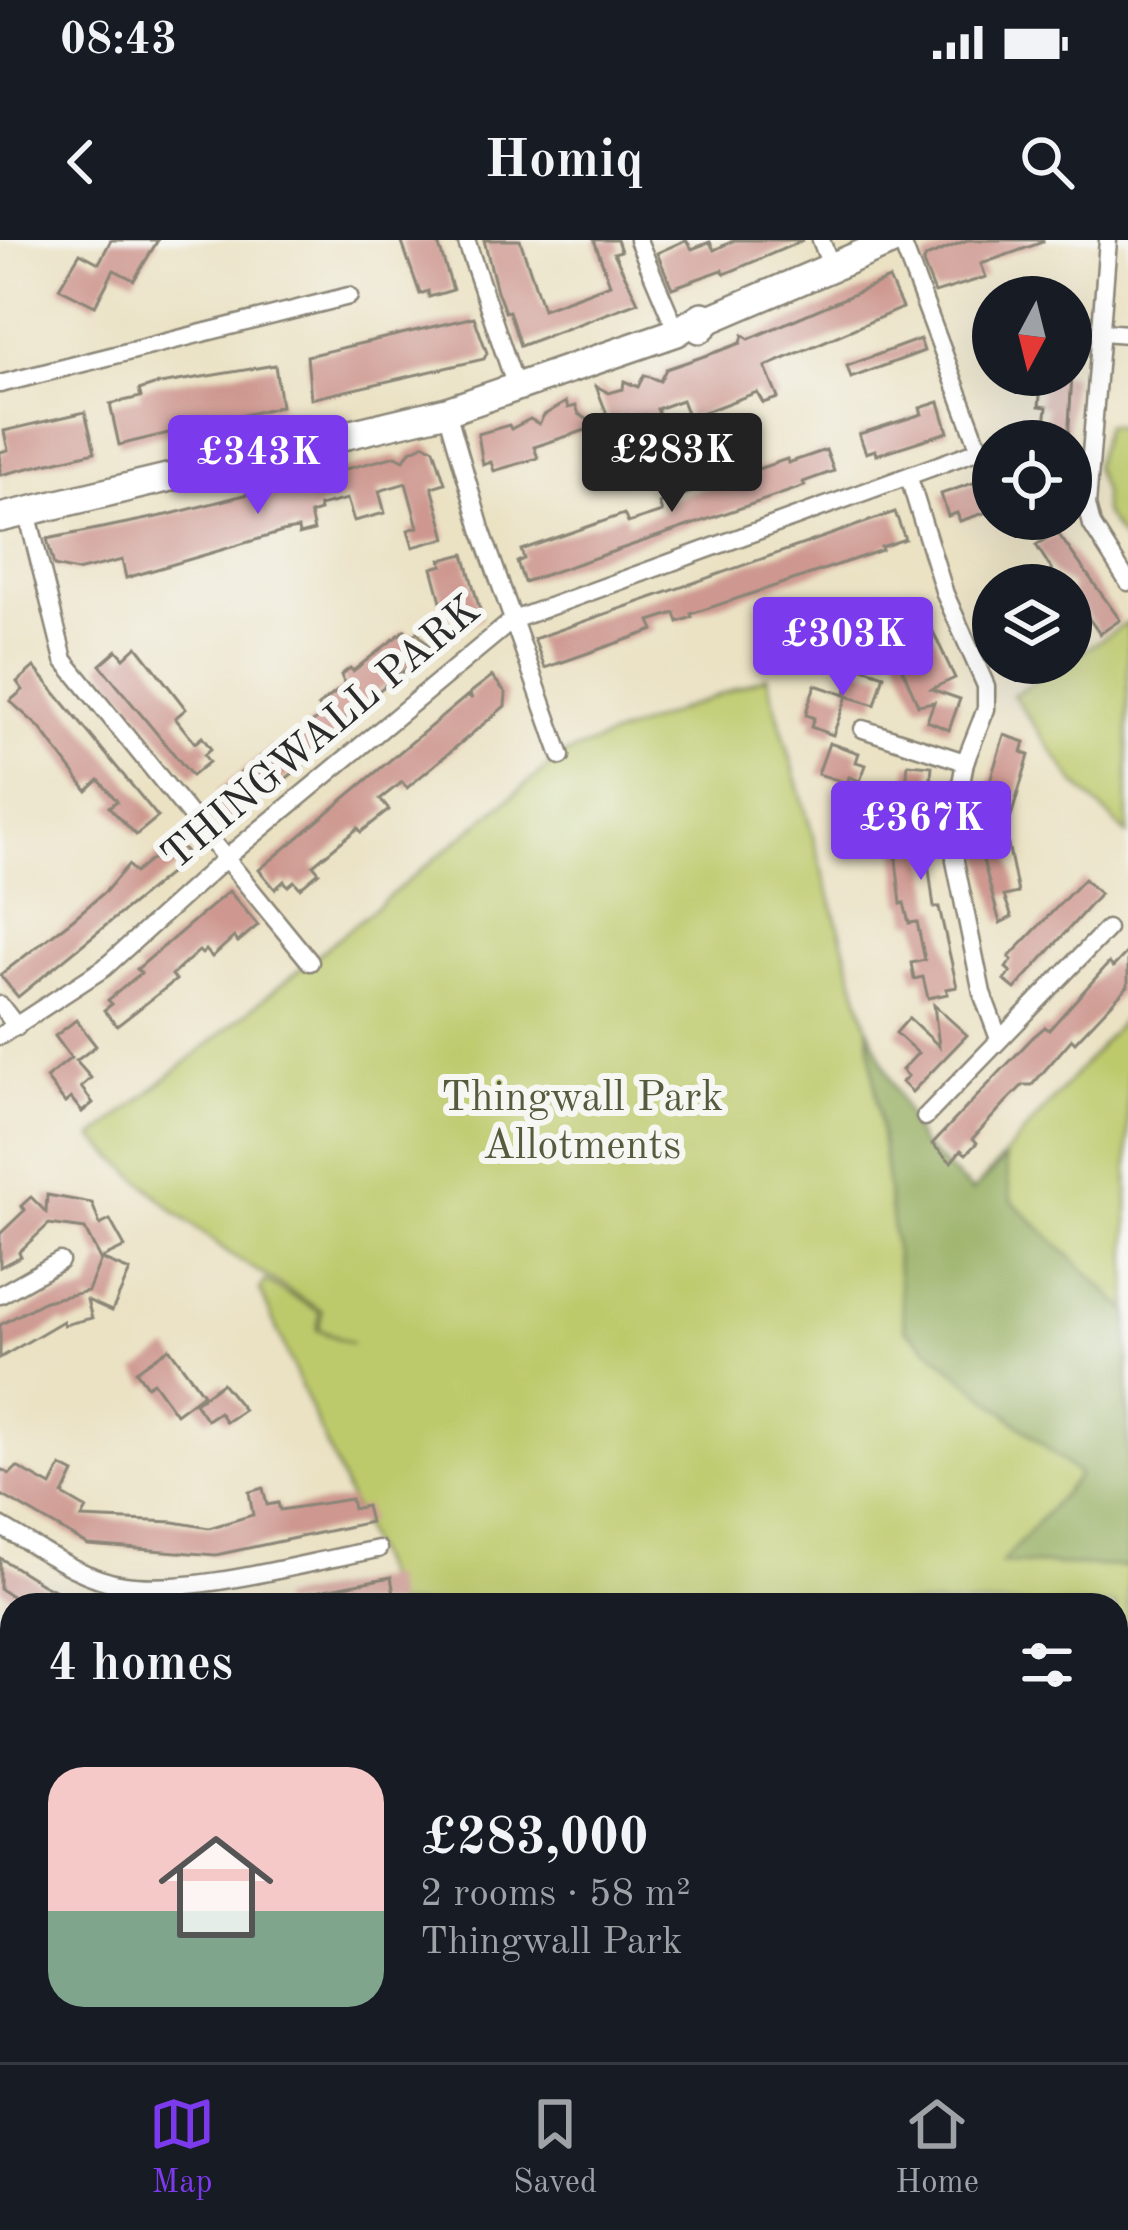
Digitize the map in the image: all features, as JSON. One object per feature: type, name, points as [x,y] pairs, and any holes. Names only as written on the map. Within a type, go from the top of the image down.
[{"type":"main road","points":[[13,515],[517,390],[690,326],[826,253],[898,240]]},
{"type":"street","points":[[466,240],[517,390]]},
{"type":"street","points":[[638,240],[690,326]]},
{"type":"street","points":[[898,240],[975,420]]},
{"type":"street","points":[[1108,240],[1087,505],[1093,526],[1126,576]]},
{"type":"street","points":[[0,383],[349,296]]},
{"type":"street","points":[[1102,332],[1128,334]]},
{"type":"street","points":[[447,411],[561,757]]},
{"type":"street","name":"THINGWALL PARK","points":[[0,1036],[104,968],[227,857],[513,620],[972,453]]},
{"type":"street","points":[[908,478],[945,594],[986,686],[986,709],[965,762],[954,821],[955,861],[982,993],[999,1039]]},
{"type":"street","points":[[13,515],[64,660],[310,962]]},
{"type":"street","points":[[863,729],[965,762]]},
{"type":"street","points":[[925,1117],[1107,928]]},
{"type":"street","points":[[0,1005],[17,1027]]},
{"type":"street","points":[[0,1295],[60,1261]]},
{"type":"street","points":[[0,1526],[77,1571],[123,1585],[182,1586],[378,1549]]},
{"type":"green space","points":[[1105,425],[1128,428],[1128,548],[1103,512],[1103,492],[1094,467]]},
{"type":"green space","points":[[1128,622],[1128,835],[1075,783],[1013,695],[1031,684],[1092,684],[1092,645]]},
{"type":"green space","name":"Thingwall Park Allotments","points":[[767,676],[868,1028],[920,1144],[973,1191],[1128,1014],[1128,1593],[390,1593],[260,1290],[265,1281],[320,1312],[317,1330],[353,1344],[319,1329],[322,1311],[233,1256],[93,1138],[561,756]]},
{"type":"green space","points":[[868,1028],[920,1143],[972,1192],[1005,1159],[1011,1200],[1128,1311],[1128,1567],[1002,1563],[1079,1475],[905,1329]]},
{"type":"building","points":[[111,240],[158,240],[134,280],[114,270],[95,306],[59,288],[80,253],[99,263]]},
{"type":"building","points":[[401,240],[437,240],[453,290],[429,297],[428,291],[420,294]]},
{"type":"building","points":[[484,240],[520,240],[543,309],[610,284],[594,240],[617,240],[621,251],[614,253],[638,302],[520,346],[497,291]]},
{"type":"building","points":[[686,240],[692,249],[710,242],[714,250],[735,240],[804,240],[725,274],[722,270],[672,288],[657,253]]},
{"type":"building","points":[[967,240],[1043,240],[981,264],[986,276],[972,276],[972,281],[935,293],[923,263],[926,257]]},
{"type":"building","points":[[889,279],[902,308],[765,367],[778,398],[763,403],[757,392],[689,418],[682,400],[657,409],[666,431],[653,436],[645,415],[610,422],[596,386],[609,393],[623,389],[624,381],[638,387],[644,375],[660,381],[666,369],[741,343],[743,335],[749,339]]},
{"type":"building","points":[[474,317],[487,353],[484,359],[311,399],[307,356]]},
{"type":"building","points":[[920,339],[924,351],[851,378],[847,366]]},
{"type":"building","points":[[275,365],[281,406],[119,445],[110,404],[141,397],[139,390],[154,385]]},
{"type":"building","points":[[1040,396],[1071,396],[1069,420],[1046,420],[1047,407],[1039,406]]},
{"type":"building","points":[[566,402],[598,426],[534,447],[538,458],[494,471],[491,462],[483,465],[478,434],[509,425],[511,429],[530,419],[539,424],[544,415]]},
{"type":"building","points":[[939,402],[948,432],[876,455],[875,450],[866,453],[859,434],[922,414],[920,408]]},
{"type":"building","points":[[85,412],[95,452],[0,475],[0,452],[8,450],[4,431]]},
{"type":"building","points":[[425,444],[434,449],[445,483],[432,487],[446,538],[413,547],[408,530],[418,527],[406,483],[379,491],[385,513],[354,521],[347,499],[319,506],[320,511],[310,514],[314,531],[299,535],[298,529],[286,531],[126,578],[122,560],[77,571],[54,566],[47,539],[167,515],[396,456],[404,460]]},
{"type":"building","points":[[826,450],[834,471],[803,482],[805,486],[524,582],[517,562],[524,559],[521,550],[624,514],[628,523],[662,512],[659,503]]},
{"type":"building","points":[[972,483],[972,517],[960,521],[957,513],[948,516],[941,494]]},
{"type":"building","points":[[895,512],[905,539],[882,550],[678,622],[675,613],[650,621],[654,630],[545,668],[534,639]]},
{"type":"building","points":[[1063,540],[1080,564],[1048,564],[1036,545]]},
{"type":"building","points":[[464,554],[482,617],[458,633],[454,614],[445,616],[432,568],[443,565],[441,560]]},
{"type":"building","points":[[1092,581],[1120,620],[1100,634],[1092,623]]},
{"type":"building","points":[[928,621],[955,678],[931,689],[960,699],[949,730],[927,721],[934,702],[918,705],[894,649],[911,642],[906,631]]},
{"type":"building","points":[[405,630],[411,637],[417,632],[431,649],[347,716],[352,722],[302,759],[306,763],[229,823],[215,805],[223,799],[217,792],[324,713],[318,706],[345,685],[341,675],[350,668],[353,671]]},
{"type":"building","points":[[137,646],[186,709],[175,718],[195,743],[202,737],[211,749],[204,755],[209,762],[192,776],[100,665],[117,650],[124,658]]},
{"type":"building","points":[[854,665],[884,675],[875,705],[847,696],[833,735],[811,727],[814,718],[806,715],[815,685],[845,695]]},
{"type":"building","points":[[34,667],[158,817],[136,835],[109,807],[117,801],[99,780],[87,791],[40,728],[10,701],[23,690],[17,682]]},
{"type":"building","points":[[492,676],[506,693],[505,706],[407,788],[402,782],[380,799],[389,810],[313,865],[319,872],[300,888],[294,881],[288,886],[284,881],[275,889],[259,870],[468,695],[472,699],[470,693]]},
{"type":"building","points":[[1004,735],[1025,742],[1022,752],[1029,755],[1006,834],[1018,893],[1004,896],[1012,917],[1000,923],[975,831]]},
{"type":"building","points":[[829,743],[859,753],[856,762],[866,765],[860,781],[849,777],[847,783],[818,774]]},
{"type":"building","points":[[908,764],[932,766],[925,838],[934,908],[939,907],[957,987],[928,998],[923,977],[914,979],[911,963],[925,960],[917,922],[909,923],[901,904],[896,859],[899,786],[906,786]]},
{"type":"building","points":[[176,840],[190,857],[18,997],[0,975],[106,891],[128,865],[135,873]]},
{"type":"building","points":[[1084,879],[1100,894],[1015,989],[1004,980],[1011,972],[1006,968],[1012,960],[1009,957]]},
{"type":"building","points":[[229,891],[258,925],[238,942],[234,937],[212,957],[206,950],[199,951],[172,975],[176,980],[117,1026],[104,1010],[112,1004],[108,1000],[141,973],[137,969]]},
{"type":"building","points":[[1128,951],[1128,986],[1032,1085],[1023,1085],[1006,1102],[973,1138],[977,1143],[966,1154],[961,1150],[951,1162],[932,1144],[1033,1037],[1045,1027],[1049,1030],[1109,963],[1113,967]]},
{"type":"building","points":[[934,1005],[967,1035],[912,1092],[902,1082],[908,1076],[902,1070],[918,1053],[896,1033],[909,1018],[939,1046]]},
{"type":"building","points":[[76,1020],[96,1046],[76,1061],[91,1078],[81,1087],[93,1103],[82,1112],[71,1098],[65,1103],[46,1078],[71,1058],[55,1036]]},
{"type":"building","points":[[47,1195],[92,1203],[100,1225],[110,1220],[125,1247],[100,1259],[85,1229],[49,1224],[19,1252],[21,1256],[0,1267],[0,1234],[25,1210],[21,1206],[31,1197],[46,1212]]},
{"type":"building","points":[[101,1259],[130,1271],[112,1311],[87,1300],[92,1318],[64,1325],[63,1321],[0,1358],[0,1325],[45,1301],[88,1291]]},
{"type":"building","points":[[169,1348],[203,1394],[176,1414],[153,1382],[147,1386],[136,1371]]},
{"type":"building","points":[[222,1383],[244,1410],[226,1422],[219,1412],[207,1420],[195,1403]]},
{"type":"building","points":[[61,1466],[74,1473],[63,1495],[87,1509],[82,1518],[209,1528],[253,1515],[249,1492],[263,1488],[267,1505],[278,1503],[280,1510],[351,1499],[353,1509],[366,1506],[370,1522],[216,1555],[88,1545],[0,1494],[0,1469],[10,1474],[17,1467],[51,1486]]},
{"type":"building","points":[[0,1558],[60,1593],[6,1593],[0,1589]]},
{"type":"building","points":[[391,1577],[394,1593],[310,1593]]}]
